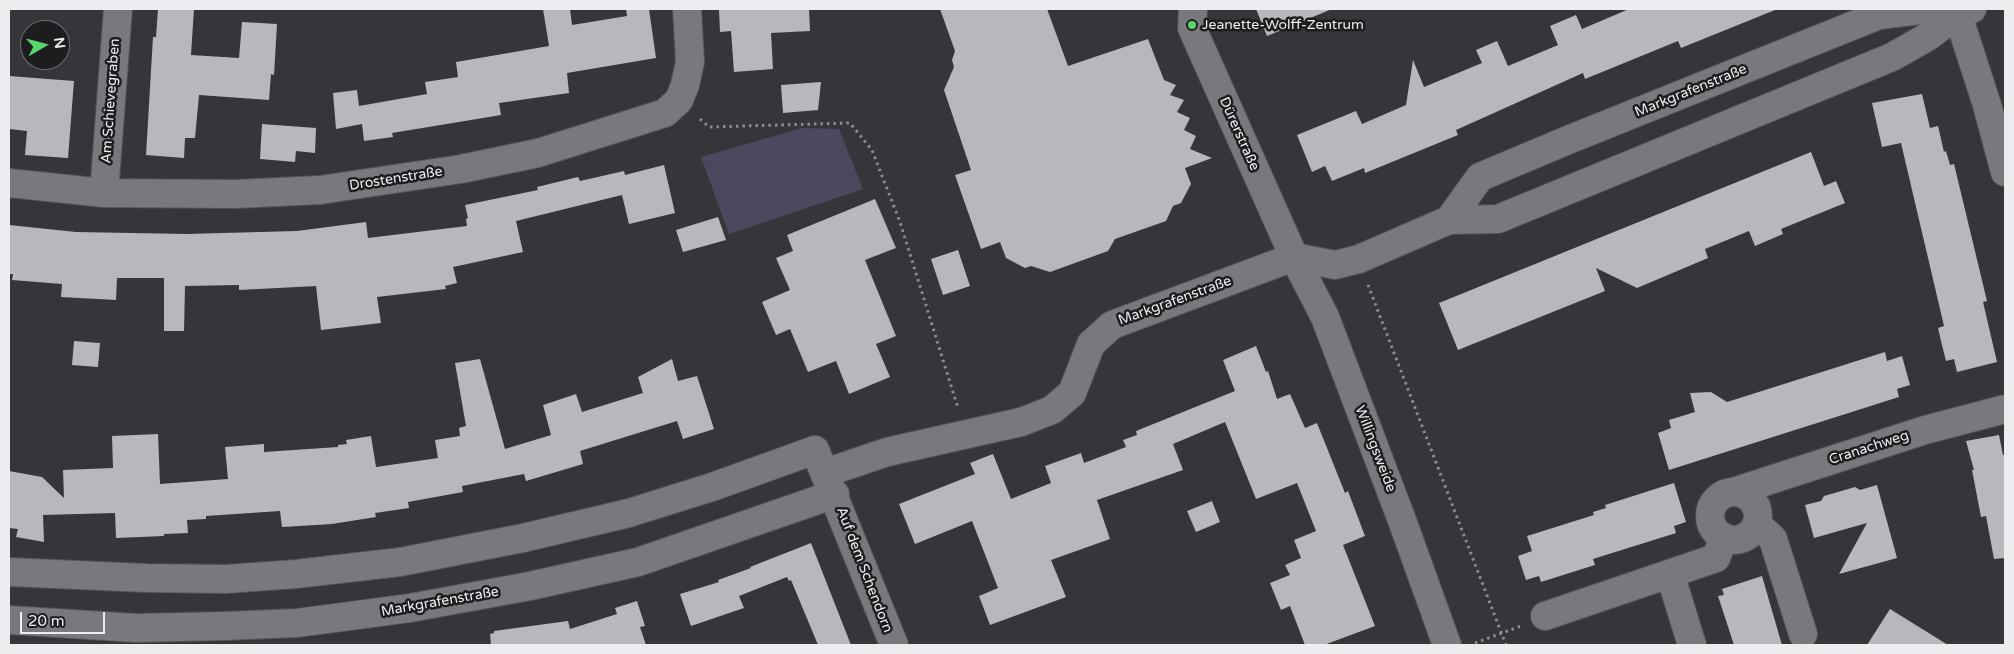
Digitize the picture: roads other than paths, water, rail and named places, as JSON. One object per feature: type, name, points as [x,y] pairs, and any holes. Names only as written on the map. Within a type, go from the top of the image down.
[{"type":"street","name":"Am Schievegraben","points":[[104,193],[118,9]]},
{"type":"street","name":"Drostenstraße","points":[[9,183],[104,193],[236,194],[320,190],[382,182],[538,153],[665,113],[679,100],[685,86],[690,62],[687,9]]},
{"type":"street","name":"Dürerstraße","points":[[1193,9],[1192,28],[1294,258]]},
{"type":"street","name":"Markgrafenstraße","points":[[1449,220],[1480,177],[1568,140],[1879,15],[1920,10],[1962,11]]},
{"type":"street","name":"Markgrafenstraße","points":[[9,620],[226,636],[306,622],[410,608],[530,586],[638,562],[830,483],[888,452],[1021,422],[1052,410],[1072,393],[1090,344],[1112,325],[1294,258],[1335,265],[1358,259],[1449,220],[1498,219],[1892,57],[1929,36],[1962,11]]},
{"type":"street","points":[[1962,11],[2005,172]]},
{"type":"street","name":"Willingsweide","points":[[1294,258],[1325,316],[1403,522],[1447,645]]},
{"type":"street","name":"Cranachweg","points":[[1724,537],[1713,526],[1711,511],[1719,497],[1925,430],[2005,409]]},
{"type":"street","points":[[9,572],[136,578],[226,579],[296,574],[400,562],[523,538],[629,513],[712,487],[816,450],[830,483]]},
{"type":"street","name":"Auf dem Schendorn","points":[[830,483],[894,645]]},
{"type":"street","points":[[1545,616],[1716,558],[1724,537],[1739,539],[1753,531],[1757,524],[1757,509],[1754,502],[1741,493],[1734,492]]},
{"type":"street","points":[[1757,524],[1773,539],[1803,634]]},
{"type":"street","points":[[1670,574],[1692,645]]},
{"type":"place","name":"Jeanette-Wolff-Zentrum","points":[[1192,25]]}]
